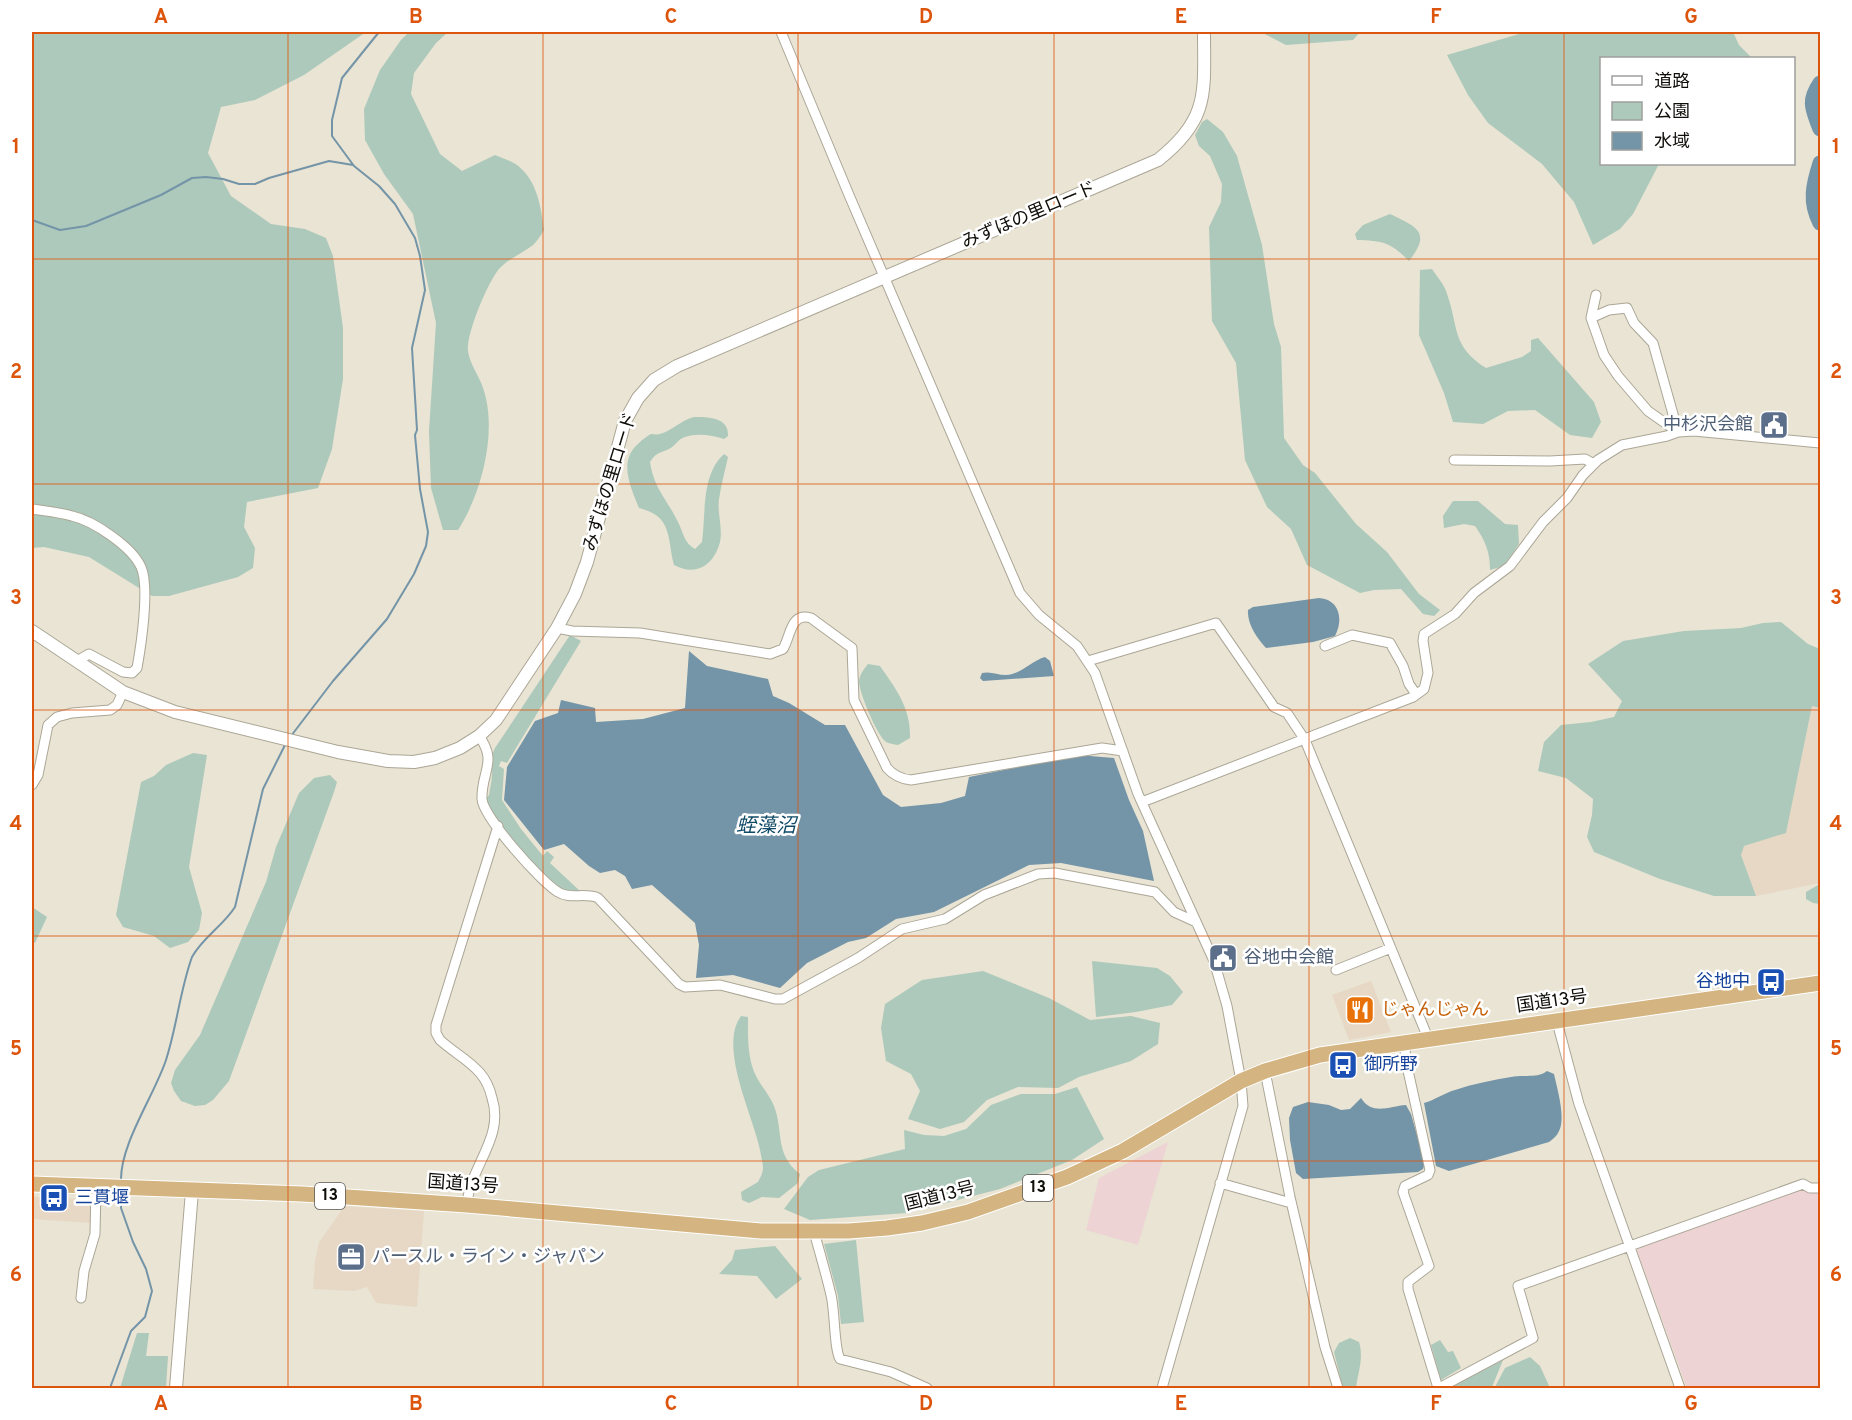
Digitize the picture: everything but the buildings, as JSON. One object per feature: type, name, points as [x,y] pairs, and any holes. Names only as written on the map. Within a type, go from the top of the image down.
[{"type":"highway","name":"国道13号","points":[[32,1184],[302,1194],[467,1205],[761,1231],[813,1232],[886,1228],[922,1223],[968,1212],[1098,1164],[1152,1135],[1241,1081],[1320,1054],[1821,983]]},
{"type":"street","points":[[782,32],[849,195],[1020,593],[1039,615],[1077,646],[1088,661],[1105,698],[1142,802],[1214,962],[1227,1006],[1241,1081],[1243,1106],[1162,1389]]},
{"type":"street","name":"みずほの里ロード","points":[[32,631],[123,692],[175,712],[338,752],[388,761],[414,762],[435,758],[460,748],[479,736],[496,720],[557,628],[575,594],[587,562],[625,421],[638,398],[654,380],[677,366],[1158,160],[1173,147],[1195,119],[1204,93],[1204,32]]},
{"type":"street","points":[[1596,295],[1591,318],[1604,355],[1620,379],[1648,411],[1678,432]]},
{"type":"street","points":[[1591,318],[1609,310],[1628,308],[1634,323],[1653,343],[1678,432]]},
{"type":"street","points":[[1142,802],[1305,740],[1416,694],[1424,688],[1428,673],[1424,634],[1455,614],[1474,593],[1510,566],[1543,522],[1567,498],[1583,474],[1622,445],[1694,430],[1821,443]]},
{"type":"street","points":[[1454,460],[1585,459],[1594,464]]},
{"type":"street","points":[[32,508],[75,516],[101,530],[126,546],[142,568],[145,594],[137,668],[132,674],[123,672],[89,654],[77,661]]},
{"type":"street","points":[[557,628],[572,631],[640,633],[770,654],[783,649],[794,621],[798,617],[810,618],[852,648],[854,700],[886,768],[901,779],[912,780],[1102,748],[1123,751]]},
{"type":"street","points":[[1088,661],[1216,623],[1274,706],[1287,713],[1305,740],[1428,1038]]},
{"type":"street","points":[[1325,646],[1352,635],[1390,643],[1416,694]]},
{"type":"street","points":[[32,785],[38,776],[48,725],[57,717],[110,710],[117,705],[123,692]]},
{"type":"street","points":[[479,736],[489,753],[482,798],[484,806],[510,845],[558,892],[565,895],[586,894],[598,898],[679,984],[685,987],[720,985],[783,999],[858,958],[902,929],[945,919],[984,895],[1038,874],[1055,873],[1155,892],[1174,912],[1196,922]]},
{"type":"street","points":[[467,1205],[467,1194],[494,1132],[494,1104],[482,1075],[440,1040],[436,1033],[436,1025],[498,826]]},
{"type":"street","points":[[1336,970],[1391,948]]},
{"type":"street","points":[[1557,1022],[1579,1104],[1680,1389]]},
{"type":"street","points":[[1406,1042],[1405,1057],[1430,1170],[1428,1175],[1405,1186],[1402,1192],[1429,1266],[1408,1282],[1408,1289],[1439,1389],[1533,1338],[1518,1286],[1803,1184],[1810,1188],[1821,1188]]},
{"type":"street","points":[[1266,1071],[1291,1203],[1325,1347],[1338,1389]]},
{"type":"street","points":[[1220,1183],[1291,1203]]},
{"type":"street","points":[[81,1298],[84,1271],[95,1234],[101,1187]]},
{"type":"street","points":[[176,1389],[192,1191]]},
{"type":"street","points":[[813,1232],[831,1296],[838,1356],[842,1360],[891,1372],[912,1385],[927,1389]]},
{"type":"shaded area","points":[[1812,705],[1820,708],[1820,883],[1756,896],[1741,850],[1744,846],[1786,832]]},
{"type":"shaded area","points":[[1371,981],[1391,1032],[1349,1040],[1332,995]]},
{"type":"shaded area","points":[[1168,1142],[1138,1245],[1086,1230],[1099,1178]]},
{"type":"shaded area","points":[[1801,1188],[1820,1190],[1820,1388],[1687,1388],[1636,1248]]},
{"type":"shaded area","points":[[32,1196],[92,1199],[91,1223],[32,1219]]},
{"type":"shaded area","points":[[343,1206],[424,1211],[417,1307],[376,1303],[367,1287],[354,1291],[313,1289],[319,1242]]},
{"type":"green space","points":[[32,32],[366,32],[304,75],[255,100],[221,107],[208,153],[231,196],[271,224],[305,229],[326,238],[333,256],[343,328],[343,379],[332,449],[318,488],[247,502],[244,527],[255,548],[253,568],[238,577],[169,596],[152,596],[89,557],[44,547],[32,548]]},
{"type":"green space","points":[[409,32],[448,32],[436,43],[414,73],[411,94],[440,154],[462,171],[495,155],[517,165],[534,186],[544,230],[533,245],[507,262],[494,276],[484,295],[469,337],[468,350],[487,405],[488,442],[474,498],[458,530],[443,530],[431,488],[429,431],[436,323],[413,214],[384,174],[365,140],[364,109],[380,70]]},
{"type":"green space","points":[[1261,32],[1360,32],[1353,40],[1286,45]]},
{"type":"green space","points":[[1526,32],[1733,32],[1739,45],[1751,57],[1600,57],[1600,165],[1658,165],[1633,214],[1620,229],[1593,245],[1574,202],[1542,164],[1488,123],[1468,95],[1447,55]]},
{"type":"green space","points":[[1207,119],[1223,132],[1237,156],[1262,245],[1274,324],[1281,347],[1284,438],[1303,465],[1315,473],[1356,524],[1387,552],[1419,594],[1440,610],[1434,616],[1423,614],[1401,589],[1360,593],[1307,565],[1291,529],[1267,507],[1245,460],[1236,363],[1212,321],[1209,227],[1221,202],[1222,184],[1210,156],[1199,146],[1195,135],[1202,122]]},
{"type":"green space","points":[[1390,214],[1418,231],[1420,243],[1409,261],[1391,246],[1374,241],[1357,240],[1355,234],[1363,225]]},
{"type":"green space","points":[[1432,269],[1446,291],[1461,344],[1467,352],[1486,368],[1522,357],[1531,351],[1531,340],[1538,338],[1594,402],[1601,422],[1592,438],[1570,435],[1535,410],[1508,411],[1483,424],[1453,422],[1444,393],[1419,335],[1420,270]]},
{"type":"green space","points":[[694,417],[717,419],[725,425],[728,436],[724,439],[704,435],[685,437],[650,462],[658,487],[686,540],[695,549],[702,542],[706,495],[711,473],[724,454],[728,457],[719,499],[720,542],[709,563],[690,570],[674,565],[667,529],[663,522],[658,516],[639,508],[627,465],[633,450],[646,437],[651,434],[664,433]]},
{"type":"green space","points":[[1453,501],[1478,501],[1505,524],[1518,525],[1519,544],[1504,566],[1490,570],[1486,546],[1475,526],[1464,524],[1444,528],[1443,516]]},
{"type":"green space","points":[[1781,622],[1808,644],[1820,649],[1820,708],[1812,706],[1786,833],[1744,846],[1741,855],[1756,896],[1714,896],[1660,879],[1594,852],[1587,837],[1593,799],[1566,778],[1538,771],[1544,742],[1561,725],[1614,717],[1622,701],[1588,664],[1623,641],[1684,631],[1741,628]]},
{"type":"green space","points":[[570,635],[581,641],[507,763],[501,761],[499,766],[504,769],[502,800],[521,829],[543,856],[547,851],[554,857],[550,863],[581,892],[566,892],[558,889],[507,836],[491,811],[486,798],[489,795],[495,748]]},
{"type":"green space","points":[[868,664],[880,666],[897,691],[905,708],[910,727],[910,738],[898,745],[888,743],[881,737],[865,703],[859,681]]},
{"type":"green space","points":[[193,753],[207,755],[189,867],[202,913],[199,930],[188,942],[170,948],[154,936],[123,927],[116,915],[141,782],[154,776],[166,765]]},
{"type":"green space","points":[[330,775],[337,782],[334,792],[229,1081],[213,1100],[205,1105],[195,1106],[181,1101],[171,1083],[175,1070],[200,1035],[266,882],[276,847],[299,793],[314,778]]},
{"type":"green space","points":[[1820,884],[1820,904],[1806,899],[1806,892]]},
{"type":"green space","points":[[32,907],[47,917],[35,943],[32,941]]},
{"type":"green space","points":[[1092,961],[1157,968],[1170,976],[1183,992],[1172,1005],[1096,1017]]},
{"type":"green space","points":[[983,971],[1049,998],[1090,1020],[1131,1016],[1160,1023],[1158,1044],[1131,1061],[1079,1077],[1058,1088],[1018,1087],[987,1100],[964,1122],[940,1129],[908,1119],[920,1091],[911,1074],[886,1061],[881,1028],[885,1004],[922,980]]},
{"type":"green space","points":[[741,1016],[748,1017],[751,1063],[774,1106],[783,1151],[786,1159],[800,1174],[798,1183],[779,1198],[762,1197],[749,1203],[742,1200],[741,1192],[758,1182],[763,1168],[735,1063],[733,1045],[735,1029]]},
{"type":"green space","points":[[1077,1087],[1104,1139],[1072,1160],[1000,1189],[907,1213],[810,1220],[784,1209],[808,1177],[819,1170],[905,1149],[904,1130],[924,1135],[944,1136],[966,1129],[991,1105],[1021,1094],[1055,1094]]},
{"type":"green space","points":[[856,1240],[864,1322],[841,1324],[838,1296],[824,1244]]},
{"type":"green space","points":[[775,1246],[802,1279],[776,1299],[757,1276],[719,1274],[732,1260],[735,1250]]},
{"type":"green space","points":[[137,1333],[149,1333],[146,1356],[168,1356],[166,1388],[120,1388]]},
{"type":"green space","points":[[1350,1338],[1359,1342],[1360,1365],[1356,1388],[1343,1388],[1334,1352],[1339,1343]]},
{"type":"green space","points":[[1440,1340],[1448,1352],[1453,1351],[1461,1368],[1441,1380],[1431,1345]]},
{"type":"green space","points":[[1530,1357],[1540,1366],[1550,1388],[1495,1387],[1505,1368]]},
{"type":"green space","points":[[1503,1360],[1493,1388],[1448,1388]]},
{"type":"water","points":[[1319,598],[1331,602],[1338,611],[1339,623],[1335,636],[1313,642],[1266,648],[1251,626],[1248,610],[1253,607]]},
{"type":"water","name":"蛭藻沼","points":[[689,651],[707,666],[768,679],[773,696],[825,725],[845,725],[883,795],[901,807],[941,803],[965,796],[969,777],[1078,755],[1114,758],[1143,831],[1154,881],[1061,863],[1029,865],[934,912],[896,919],[866,938],[848,942],[807,963],[780,988],[733,975],[696,978],[699,945],[695,923],[652,885],[632,889],[625,876],[615,870],[600,873],[564,844],[544,850],[504,800],[507,767],[535,721],[558,713],[561,700],[595,708],[596,722],[643,719],[685,708]]},
{"type":"water","points":[[1045,657],[1050,661],[1054,676],[983,681],[980,678],[982,673],[1011,674]]},
{"type":"water","points":[[1547,1071],[1554,1074],[1562,1119],[1558,1133],[1553,1139],[1449,1171],[1436,1166],[1424,1103],[1451,1091],[1476,1084],[1516,1076],[1534,1076]]},
{"type":"water","points":[[1361,1098],[1365,1104],[1376,1108],[1406,1105],[1411,1114],[1425,1163],[1423,1169],[1418,1172],[1303,1179],[1296,1173],[1290,1140],[1289,1118],[1293,1107],[1308,1102],[1329,1105],[1341,1110],[1350,1109]]},
{"type":"waterway","points":[[291,736],[333,681],[387,619],[414,574],[426,546],[428,532],[420,489],[415,435],[417,430],[412,348],[425,290],[420,256],[415,238],[395,204],[379,186],[354,166],[332,136],[332,120],[342,78],[379,32]]},
{"type":"waterway","points":[[1820,83],[1812,101],[1820,129]]},
{"type":"waterway","points":[[32,220],[60,230],[86,226],[161,195],[192,178],[206,177],[239,184],[255,184],[329,161],[353,165]]},
{"type":"waterway","points":[[1820,163],[1813,193],[1814,208],[1820,223]]},
{"type":"waterway","points":[[121,1181],[126,1152],[166,1060],[192,957],[235,907],[263,789],[286,743]]},
{"type":"waterway","points":[[110,1388],[131,1331],[145,1317],[152,1291],[146,1269],[121,1208],[121,1193]]},
{"type":"place","name":"中杉沢会館","points":[[1774,425]]},
{"type":"place","name":"谷地中会館","points":[[1223,958]]},
{"type":"place","name":"谷地中","points":[[1771,982]]},
{"type":"place","name":"じゃんじゃん","points":[[1360,1010]]},
{"type":"place","name":"御所野","points":[[1343,1065]]},
{"type":"place","name":"三貫堰","points":[[54,1198]]},
{"type":"place","name":"パースル・ライン・ジャパン","points":[[351,1257]]}]
